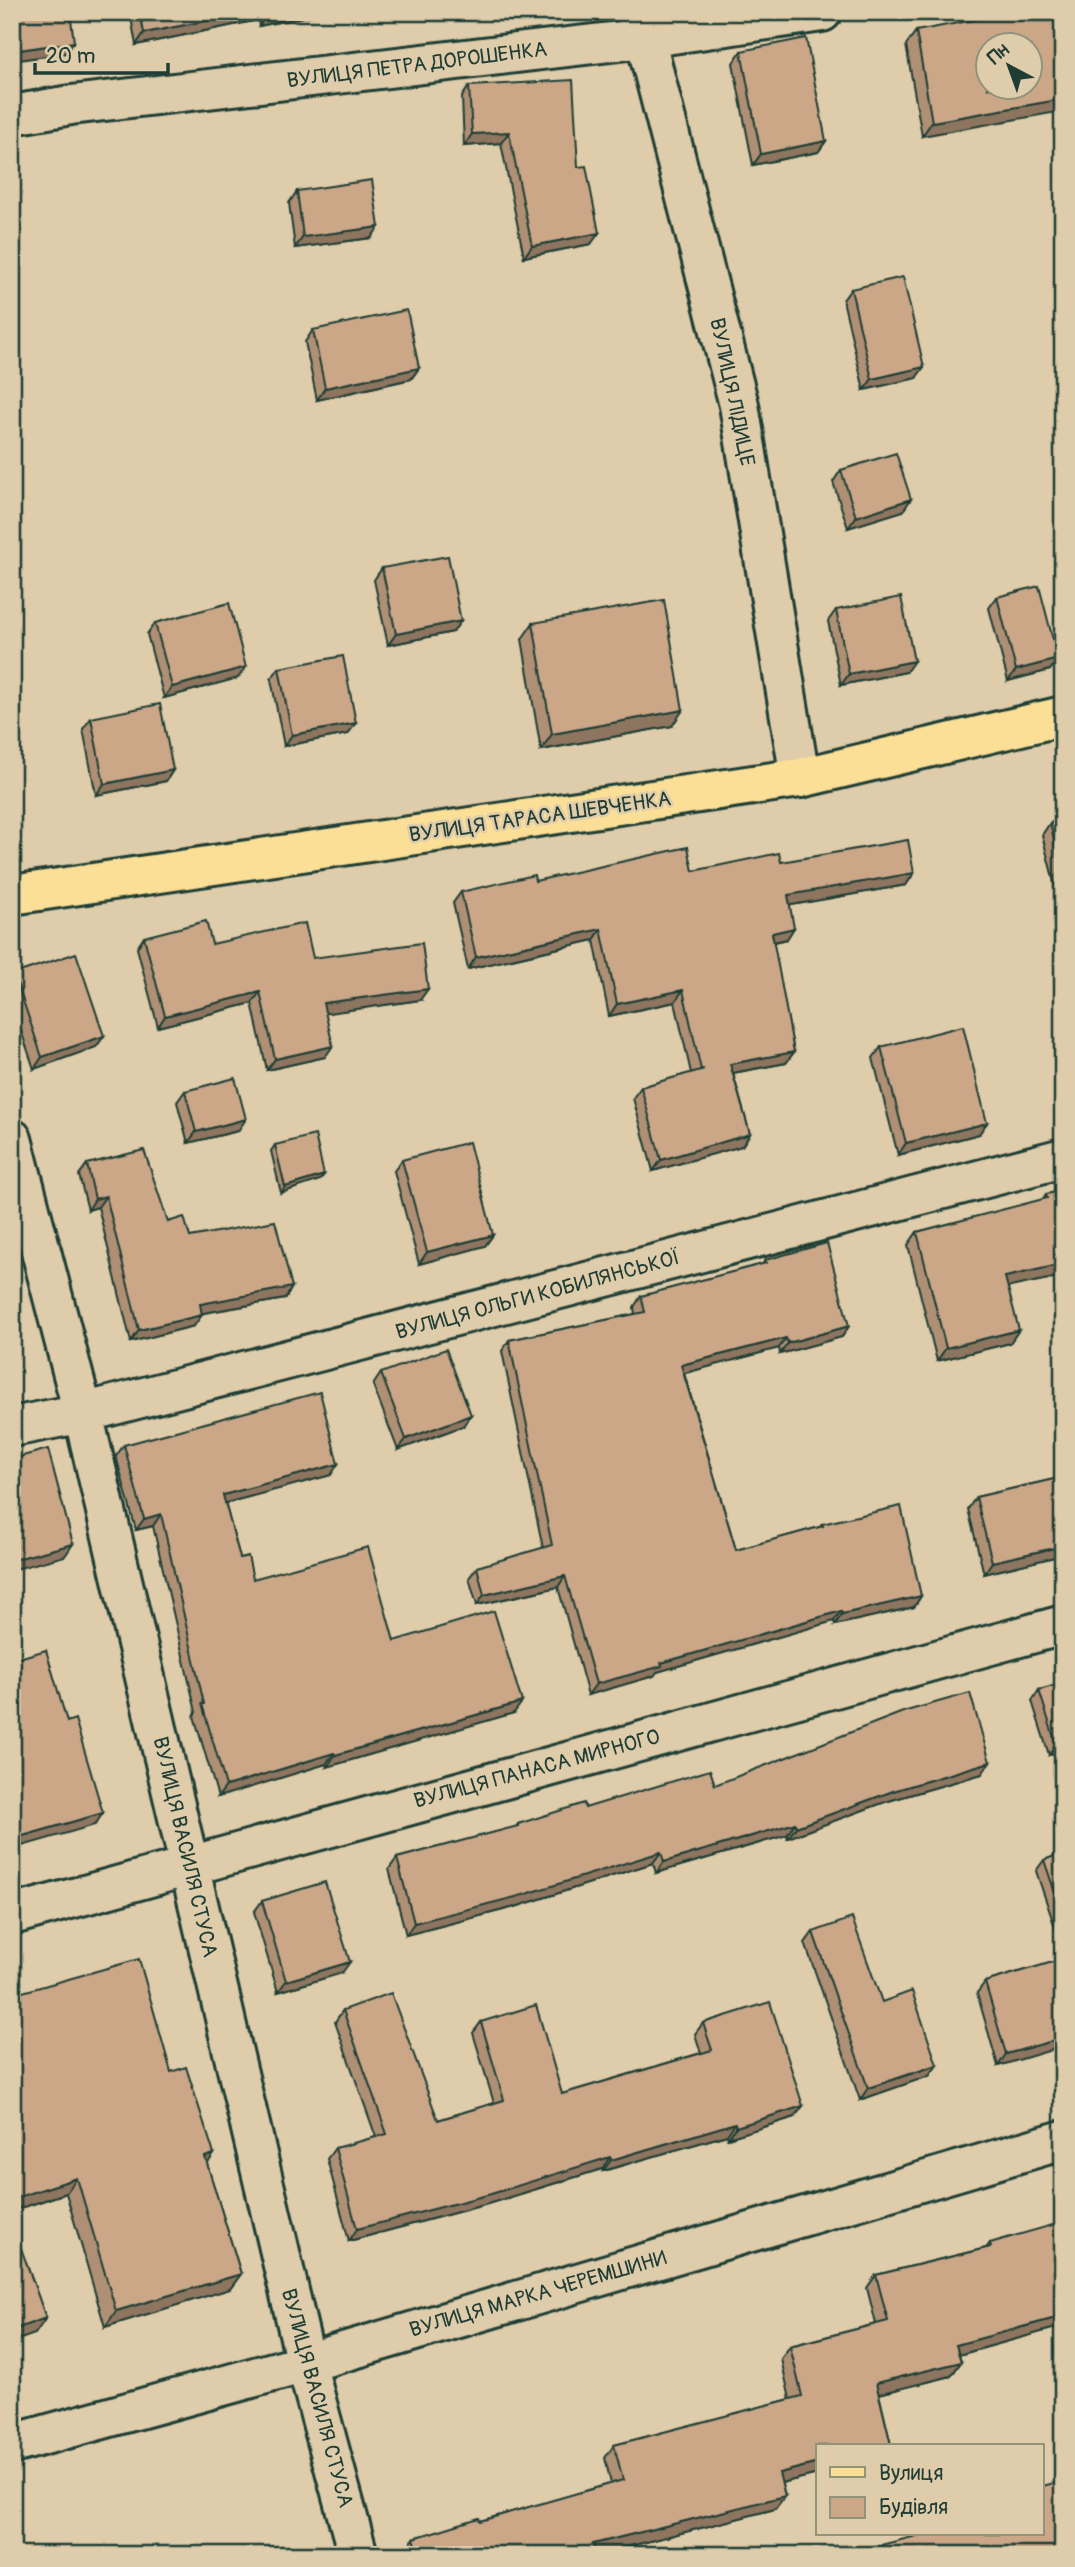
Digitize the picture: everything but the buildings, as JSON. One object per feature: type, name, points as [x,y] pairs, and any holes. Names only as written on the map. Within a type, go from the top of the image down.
[{"type":"main road","name":"ВУЛИЦЯ ТАРАСА ШЕВЧЕНКА","points":[[12,895],[800,778],[1063,716]]},
{"type":"street","name":"ВУЛИЦЯ ПЕТРА ДОРОШЕНКА","points":[[12,115],[640,25],[822,12]]},
{"type":"street","name":"ВУЛИЦЯ ЛІДИЦЕ","points":[[640,25],[739,405],[800,778]]},
{"type":"street","name":"ВУЛИЦЯ ВАСИЛЯ СТУСА","points":[[12,1139],[83,1413],[306,2363],[358,2555]]},
{"type":"street","name":"ВУЛИЦЯ ОЛЬГИ КОБИЛЯНСЬКОЇ","points":[[12,1427],[83,1413],[1063,1158]]},
{"type":"street","name":"ВУЛИЦЯ ПАНАСА МИРНОГО","points":[[12,1915],[1063,1625]]},
{"type":"street","name":"ВУЛИЦЯ МАРКА ЧЕРЕМШИНИ","points":[[12,2444],[306,2363],[1063,2140]]}]
